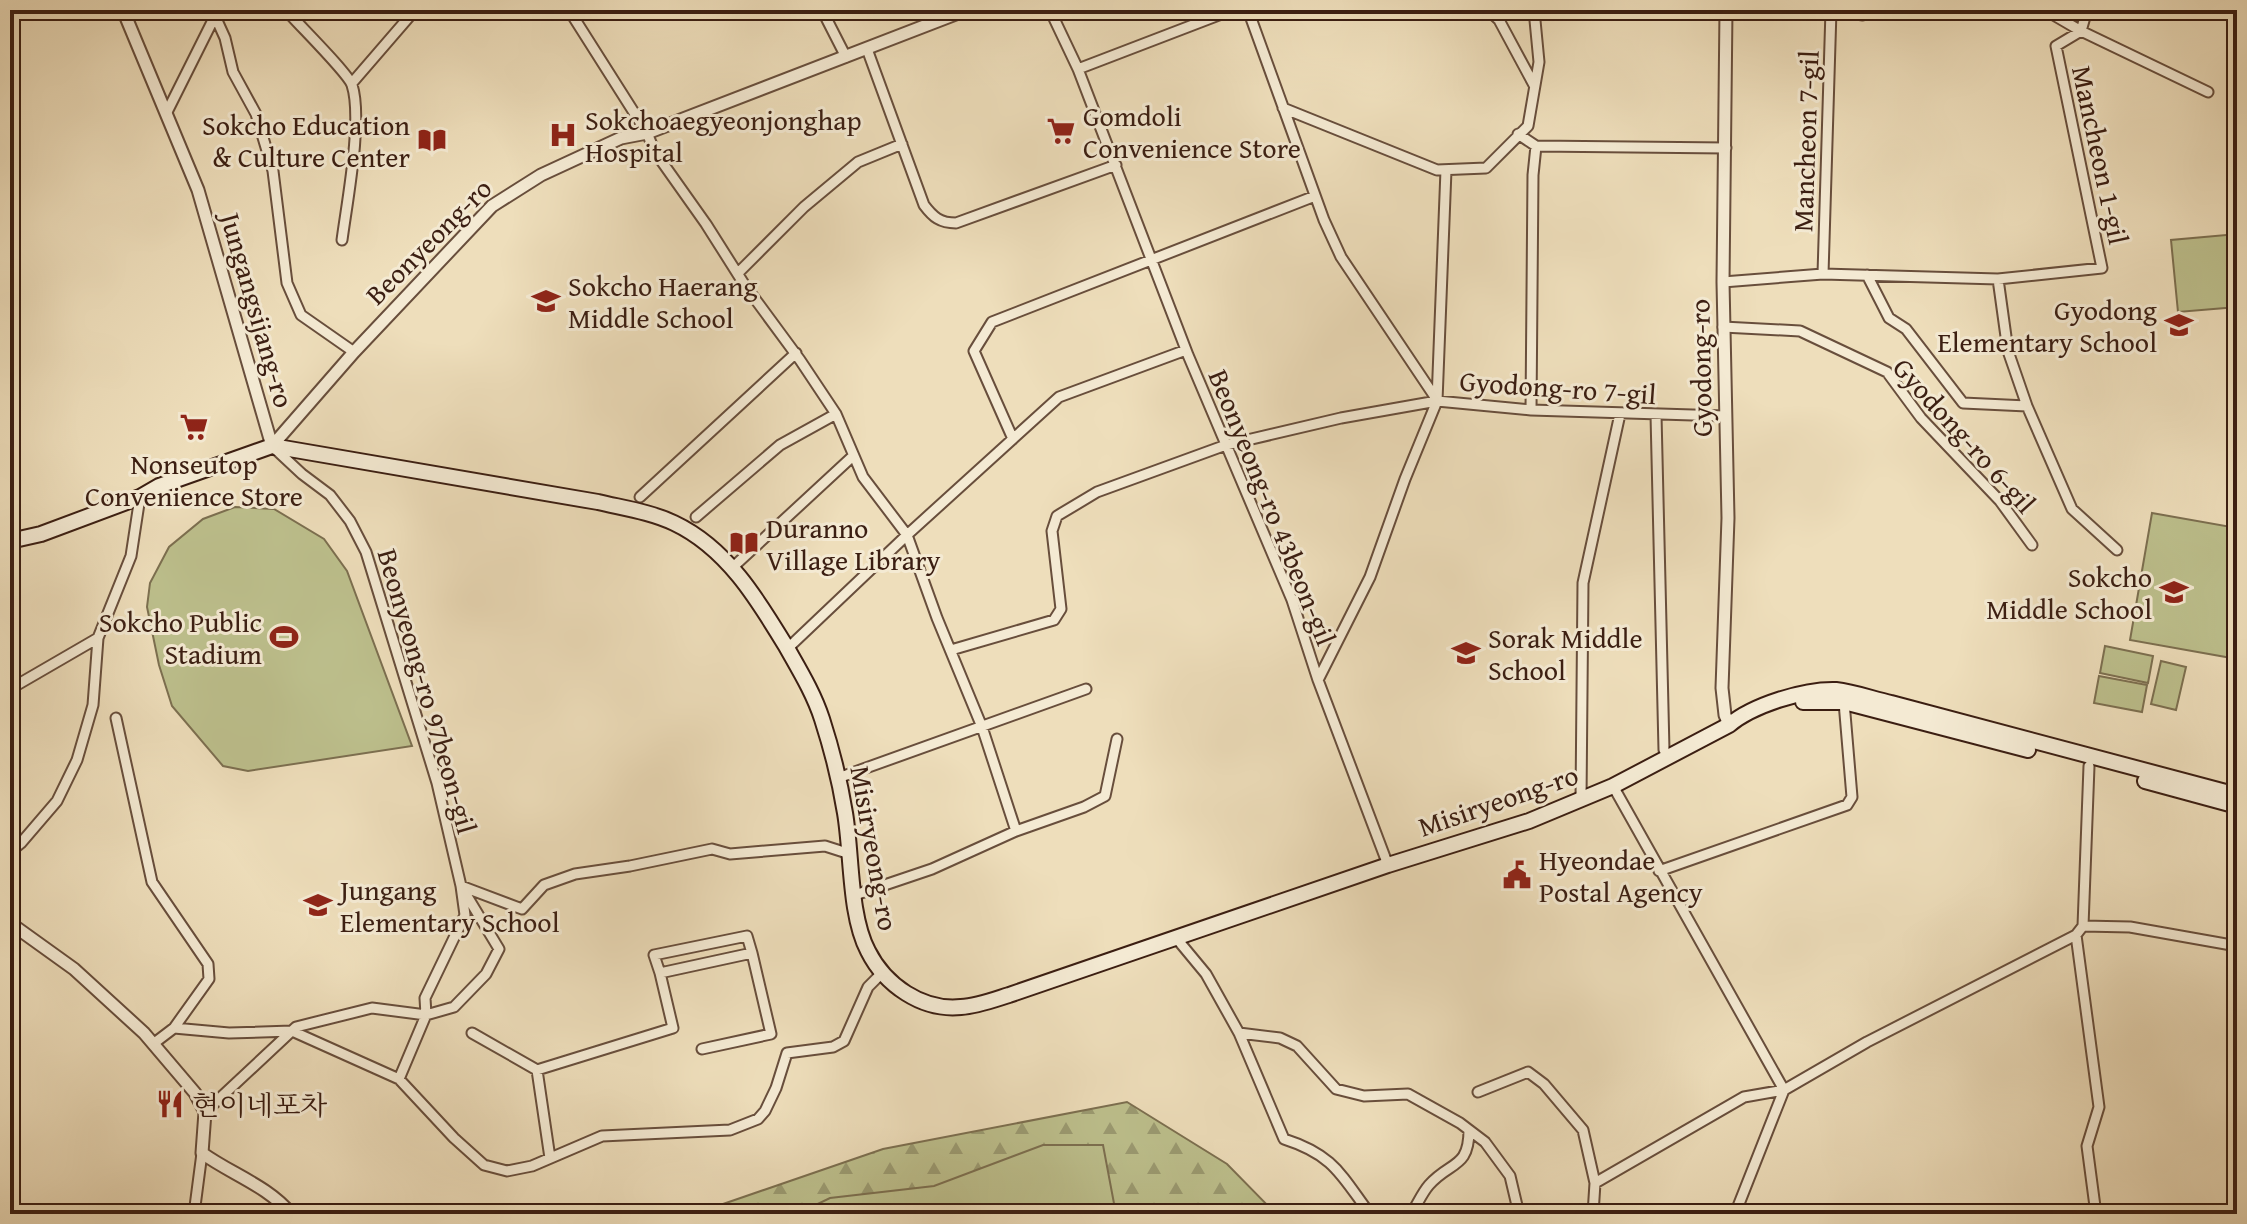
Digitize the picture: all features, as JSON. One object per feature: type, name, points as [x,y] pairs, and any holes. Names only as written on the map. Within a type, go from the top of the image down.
[{"type":"main road","name":"Beonyeong-ro","points":[[10,541],[41,534],[140,497],[159,486],[272,446]]},
{"type":"main road","name":"Misiryeong-ro","points":[[272,446],[646,513],[674,523],[701,539],[732,568],[760,603],[806,681],[821,716],[838,778],[859,925],[867,950],[896,988],[917,1000],[938,1006],[961,1008],[1009,995],[1388,865],[1529,821],[1613,786],[1729,725],[1798,703],[1844,702],[2237,795]]},
{"type":"main road","name":"Misiryeong-ro","points":[[1729,725],[1743,713],[1758,707],[1838,690],[2237,806]]},
{"type":"street","name":"Jungangsijang-ro","points":[[123,10],[167,112],[211,231],[272,446]]},
{"type":"street","points":[[286,10],[352,83],[353,155],[342,240]]},
{"type":"street","points":[[352,83],[415,10]]},
{"type":"street","points":[[569,10],[647,133],[655,152],[836,414],[863,477],[907,535],[982,727],[1016,831]]},
{"type":"street","points":[[822,10],[846,57]]},
{"type":"street","name":"Beonyeong-ro","points":[[272,446],[354,352],[492,206],[541,175],[621,138],[647,133],[966,10]]},
{"type":"street","name":"Beonyeong-ro 43beon-gil","points":[[1050,10],[1078,69],[1186,350],[1292,600],[1318,680],[1388,865]]},
{"type":"street","points":[[1078,69],[1232,10]]},
{"type":"street","points":[[1248,10],[1315,196],[1341,257],[1437,401]]},
{"type":"street","points":[[1488,10],[1499,20],[1535,86]]},
{"type":"street","points":[[1283,108],[1437,170],[1486,168],[1528,126],[1539,62],[1534,10]]},
{"type":"street","name":"Gyodong-ro","points":[[1726,10],[1723,327],[1728,518],[1722,688],[1729,725]]},
{"type":"street","points":[[1830,10],[1863,15],[1877,10]]},
{"type":"street","name":"Mancheon 7-gil","points":[[1823,274],[1830,10]]},
{"type":"street","points":[[2045,10],[2081,31],[2208,92]]},
{"type":"street","name":"Mancheon 1-gil","points":[[1723,282],[1823,274],[1998,279],[2102,268],[2056,46],[2081,31],[2087,10]]},
{"type":"street","points":[[167,112],[217,13]]},
{"type":"street","points":[[217,13],[233,72],[256,114],[273,171],[287,283],[301,315],[354,352]]},
{"type":"street","points":[[867,49],[924,205],[933,217],[945,223],[956,223],[1116,165]]},
{"type":"street","points":[[1518,134],[1536,146],[1726,148]]},
{"type":"street","points":[[738,273],[804,207],[858,162],[902,144]]},
{"type":"street","points":[[1531,410],[1533,175],[1536,146]]},
{"type":"street","points":[[1437,401],[1446,170]]},
{"type":"street","points":[[1013,439],[974,351],[992,322],[1315,196]]},
{"type":"street","points":[[1867,275],[1889,318],[1906,329],[1963,403],[2027,406]]},
{"type":"street","points":[[1998,279],[2008,351],[2027,406],[2072,509],[2117,550]]},
{"type":"street","name":"Gyodong-ro 6-gil","points":[[1723,327],[1800,331],[1887,372],[1921,418],[2000,501],[2032,545]]},
{"type":"street","name":"Beonyeong-ro 43beon-gil","points":[[787,649],[1059,397],[1186,350]]},
{"type":"street","points":[[640,497],[796,353]]},
{"type":"street","name":"Beonyeong-ro 43beon-gil","points":[[1318,680],[1370,577],[1437,401]]},
{"type":"street","name":"Gyodong-ro 7-gil","points":[[951,650],[1054,620],[1061,609],[1052,531],[1057,516],[1097,492],[1226,445],[1341,418],[1437,401],[1531,410],[1725,416]]},
{"type":"street","points":[[696,517],[780,445],[836,414]]},
{"type":"street","points":[[1581,800],[1583,583],[1620,414]]},
{"type":"street","points":[[1656,415],[1664,750]]},
{"type":"street","name":"Beonyeong-ro 97beon-gil","points":[[272,446],[330,495],[350,521],[366,552],[437,783],[461,886],[499,949],[486,974],[454,1007],[426,1015]]},
{"type":"street","points":[[732,568],[853,456]]},
{"type":"street","points":[[10,852],[57,801],[77,760],[93,705],[98,638],[131,556],[140,497]]},
{"type":"street","points":[[10,689],[98,638]]},
{"type":"street","points":[[838,778],[1086,689]]},
{"type":"street","points":[[1659,871],[1847,805],[1852,797],[1844,702]]},
{"type":"street","points":[[116,718],[152,882],[208,964],[209,979],[174,1028],[153,1044]]},
{"type":"street","points":[[855,895],[932,869],[1105,796],[1117,739]]},
{"type":"street","points":[[2090,762],[2079,930],[2099,1107],[2087,1146],[2096,1214]]},
{"type":"street","points":[[1613,786],[1784,1090]]},
{"type":"street","points":[[399,1079],[426,1015],[425,998],[465,915],[461,886],[522,909],[544,885],[575,874],[712,849],[730,854],[825,846],[850,854]]},
{"type":"street","points":[[10,923],[74,969],[153,1044],[195,1093],[205,1112],[194,1214]]},
{"type":"street","points":[[1595,1183],[1744,1097],[1784,1090],[1867,1042],[2079,930],[2130,927],[2237,946]]},
{"type":"street","points":[[472,1033],[537,1070],[673,1028],[654,955],[747,936],[771,1034],[702,1049]]},
{"type":"street","points":[[1177,939],[1206,974],[1239,1033],[1284,1139],[1308,1146],[1330,1160],[1370,1214]]},
{"type":"street","points":[[660,973],[752,953]]},
{"type":"street","points":[[174,1028],[229,1033],[292,1031],[399,1079],[484,1165],[507,1171],[532,1166],[602,1136],[730,1130],[758,1119],[776,1088],[787,1053],[833,1047],[844,1041],[868,987],[882,973]]},
{"type":"street","points":[[205,1112],[296,1027],[372,1008],[426,1015]]},
{"type":"street","points":[[1239,1033],[1280,1038],[1297,1046],[1336,1089],[1364,1096],[1408,1094],[1469,1130],[1485,1142],[1510,1176],[1519,1214]]},
{"type":"street","points":[[537,1070],[550,1158]]},
{"type":"street","points":[[1478,1092],[1528,1072],[1536,1078],[1583,1130],[1595,1183],[1593,1214]]},
{"type":"street","points":[[1735,1214],[1784,1090]]},
{"type":"street","points":[[1411,1214],[1428,1186],[1463,1158],[1469,1149],[1469,1130]]},
{"type":"street","points":[[202,1153],[282,1204],[291,1214]]},
{"type":"green space","points":[[2237,234],[2237,307],[2178,312],[2171,240]]},
{"type":"green space","points":[[235,507],[274,509],[324,539],[347,571],[412,746],[248,771],[223,766],[172,706],[159,665],[147,607],[150,583],[169,547],[203,519]]},
{"type":"green space","points":[[2152,513],[2237,528],[2237,659],[2130,640]]},
{"type":"green space","points":[[2105,646],[2153,656],[2148,683],[2100,673]]},
{"type":"green space","points":[[2161,661],[2186,667],[2176,710],[2151,704]]},
{"type":"green space","points":[[2099,676],[2147,685],[2142,712],[2094,703]]},
{"type":"green space","points":[[1127,1102],[1227,1164],[1276,1214],[1116,1214],[1103,1145],[1043,1145],[934,1186],[830,1198],[797,1214],[694,1214],[883,1149]]},
{"type":"green space","points":[[1031,1139],[1108,1140],[1125,1214],[762,1214]]},
{"type":"place","name":"Gomdoli Convenience Store","points":[[1061,131]]},
{"type":"place","name":"Sokchoaegyeonjonghap Hospital","points":[[563,135]]},
{"type":"place","name":"Sokcho Education & Culture Center","points":[[432,140]]},
{"type":"place","name":"Sokcho Haerang Middle School","points":[[546,301]]},
{"type":"place","name":"Gyodong Elementary School","points":[[2179,325]]},
{"type":"place","name":"Nonseutop Convenience Store","points":[[194,427]]},
{"type":"place","name":"Duranno Village Library","points":[[744,543]]},
{"type":"place","name":"Sokcho Middle School","points":[[2174,592]]},
{"type":"place","name":"Sokcho Public Stadium","points":[[284,637]]},
{"type":"place","name":"Sorak Middle School","points":[[1466,653]]},
{"type":"place","name":"Hyeondae Postal Agency","points":[[1517,875]]},
{"type":"place","name":"Jungang Elementary School","points":[[318,905]]},
{"type":"place","name":"현이네포차","points":[[170,1104]]}]
